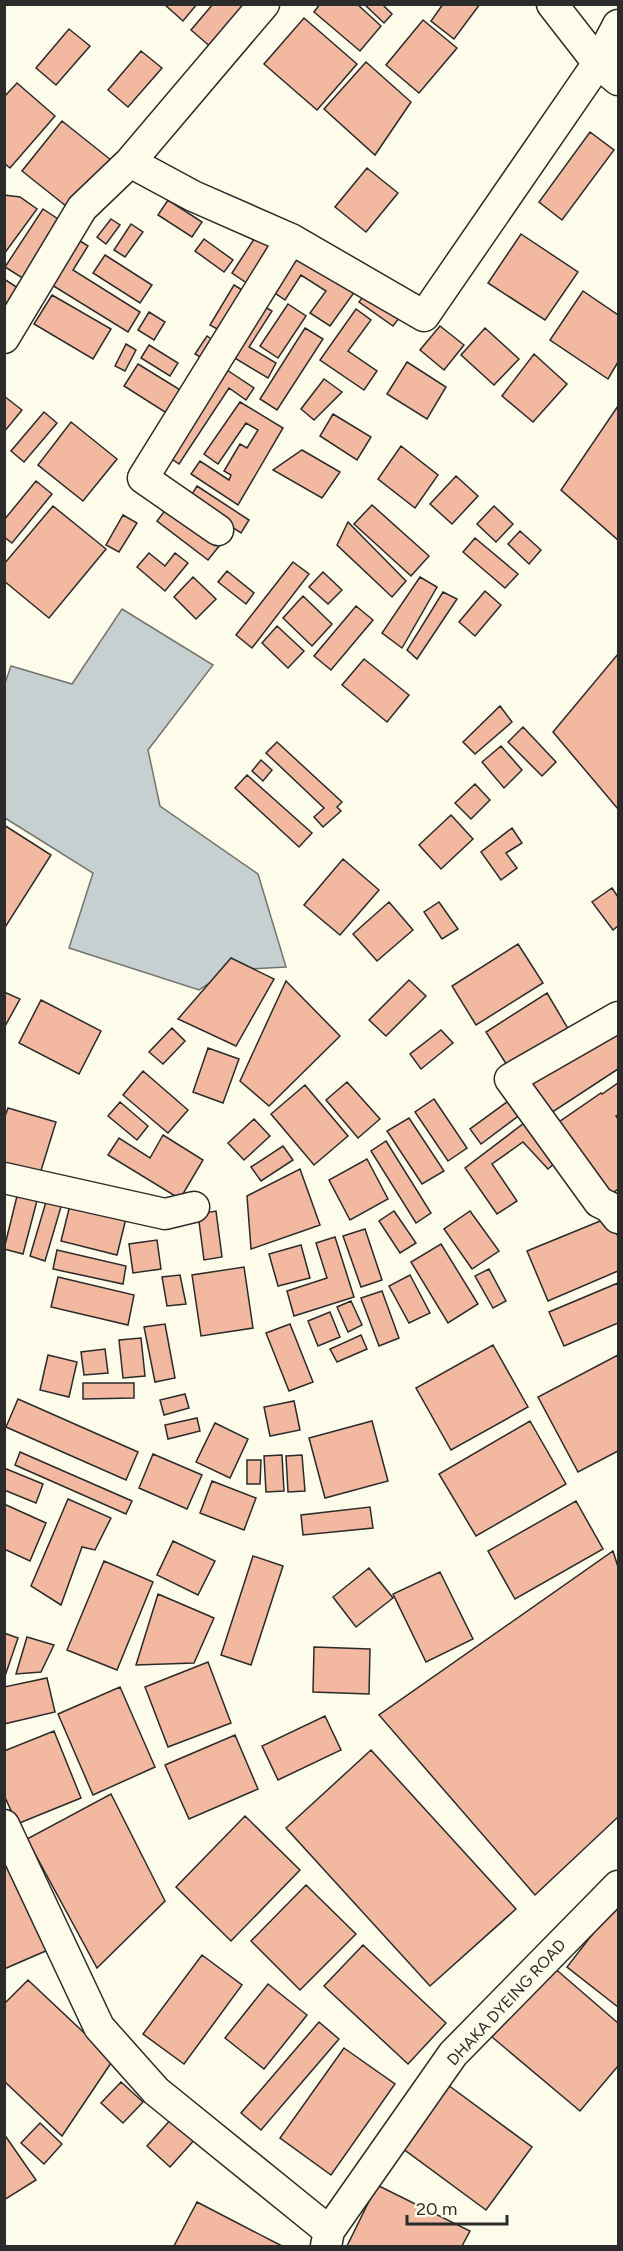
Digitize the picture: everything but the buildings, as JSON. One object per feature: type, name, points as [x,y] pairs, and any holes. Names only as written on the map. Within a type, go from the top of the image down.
[{"type":"street","points":[[4,338],[82,208],[130,162],[264,4]]},
{"type":"street","points":[[552,4],[608,71]]},
{"type":"street","points":[[130,162],[193,196],[291,239],[424,316],[608,71],[618,25]]},
{"type":"street","points":[[218,530],[143,478],[291,239]]},
{"type":"street","points":[[618,1017],[510,1079],[599,1202],[609,1207],[618,1218]]},
{"type":"street","points":[[4,1178],[165,1214],[194,1207]]},
{"type":"street","points":[[4,1825],[99,2027],[156,2091],[328,2239]]},
{"type":"street","name":"DHAKA DYEING ROAD","points":[[328,2239],[453,2054],[618,1886]]},
{"type":"shaded area","points":[[122,609],[213,665],[148,750],[160,806],[258,874],[286,967],[230,970],[199,990],[69,948],[93,873],[5,818],[4,686],[11,666],[72,684]]}]
